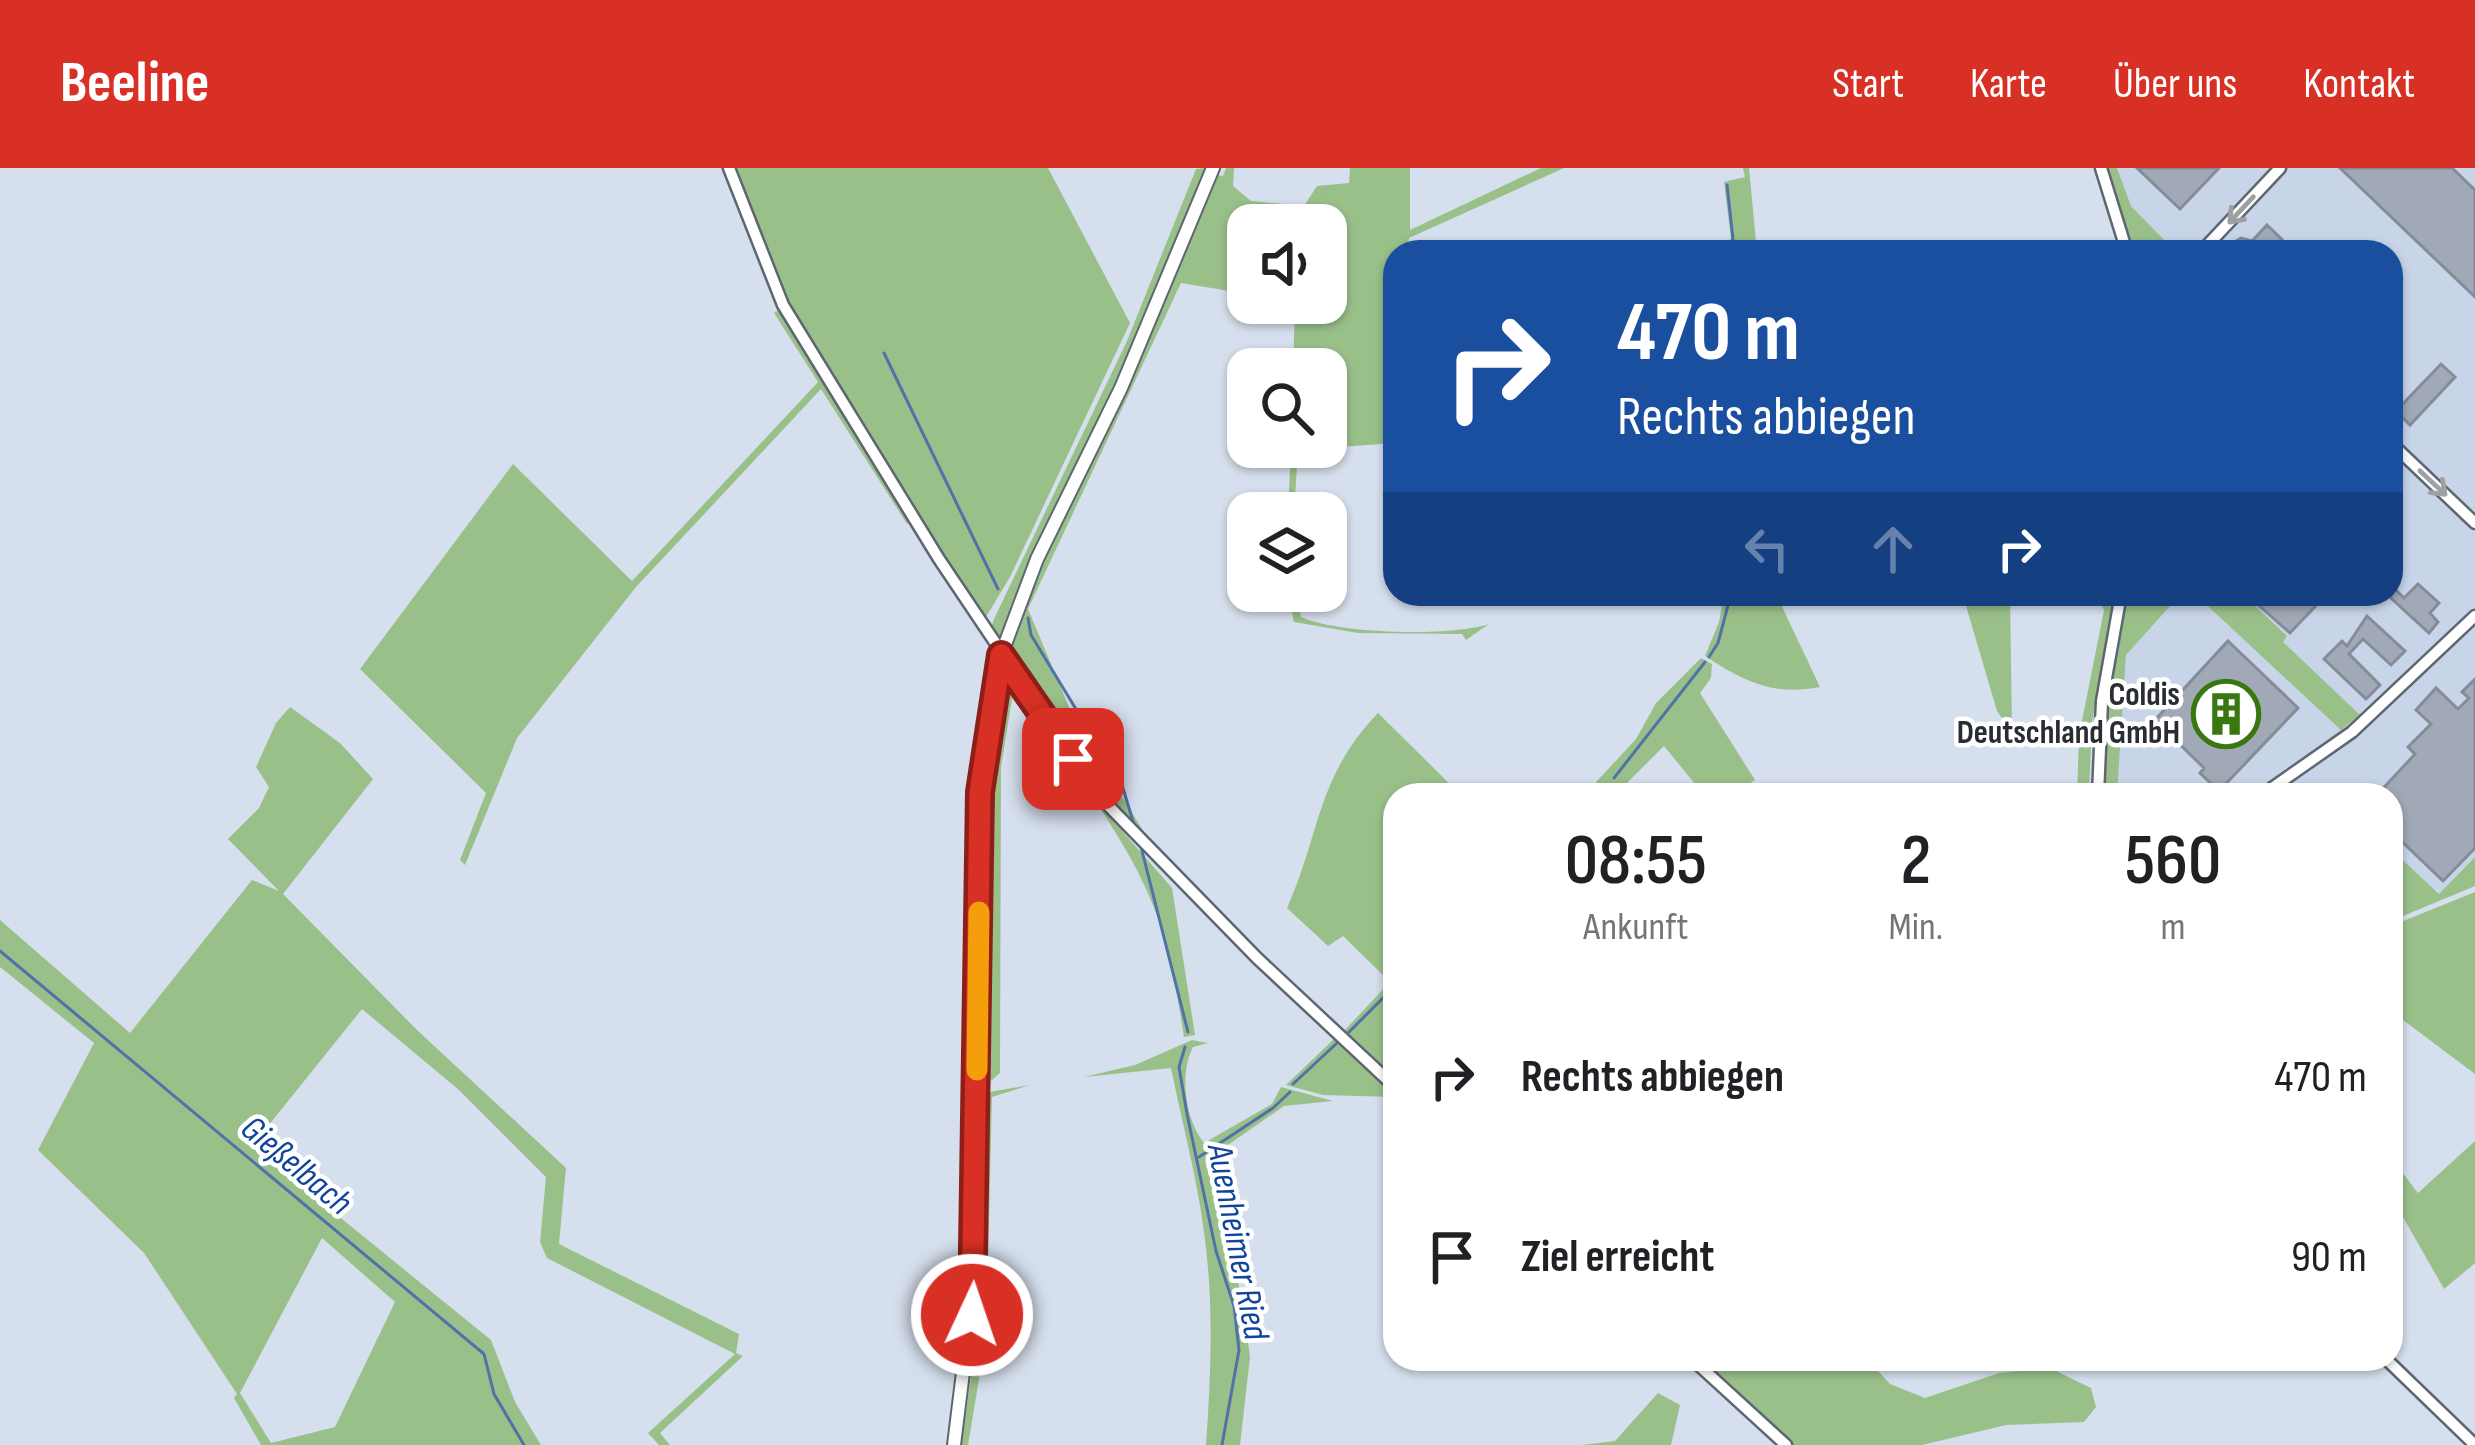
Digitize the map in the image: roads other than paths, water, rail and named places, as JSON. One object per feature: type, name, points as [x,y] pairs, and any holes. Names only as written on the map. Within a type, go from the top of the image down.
[{"type":"main road","points":[[954,1445],[976,1275],[980,792],[1001,655],[1037,559],[1121,388],[1213,168]]},
{"type":"street","points":[[729,168],[783,304],[1001,655],[1097,794],[1148,852],[1383,1076]]},
{"type":"street","points":[[2102,168],[2123,240]]},
{"type":"street","points":[[2212,240],[2281,168]]},
{"type":"street","points":[[2403,454],[2475,523]]},
{"type":"street","points":[[2099,783],[2102,701],[2119,606]]},
{"type":"street","points":[[2279,783],[2353,732],[2475,616]]},
{"type":"street","points":[[1705,1371],[1786,1445]]},
{"type":"street","points":[[2398,1371],[2475,1445]]},
{"type":"waterway","points":[[1727,185],[1732,240]]},
{"type":"waterway","name":"Auenheimer Ried","points":[[884,353],[998,589]]},
{"type":"waterway","points":[[1709,657],[1728,606]]},
{"type":"waterway","name":"Auenheimer Ried","points":[[1028,618],[1031,635],[1122,785],[1135,828]]},
{"type":"waterway","points":[[1614,778],[1705,662]]},
{"type":"waterway","name":"Auenheimer Ried","points":[[1140,843],[1188,1032]]},
{"type":"waterway","name":"Gießelbach","points":[[0,951],[484,1354],[494,1394],[524,1445]]},
{"type":"waterway","points":[[1349,1032],[1383,998]]},
{"type":"waterway","points":[[1293,1084],[1337,1043]]},
{"type":"waterway","name":"Auenheimer Ried","points":[[1185,1047],[1179,1067],[1187,1114],[1216,1251],[1234,1306],[1239,1350],[1222,1445]]},
{"type":"waterway","points":[[1199,1157],[1290,1092]]},
{"type":"place","name":"Coldis Deutschland GmbH","points":[[2226,714]]}]
